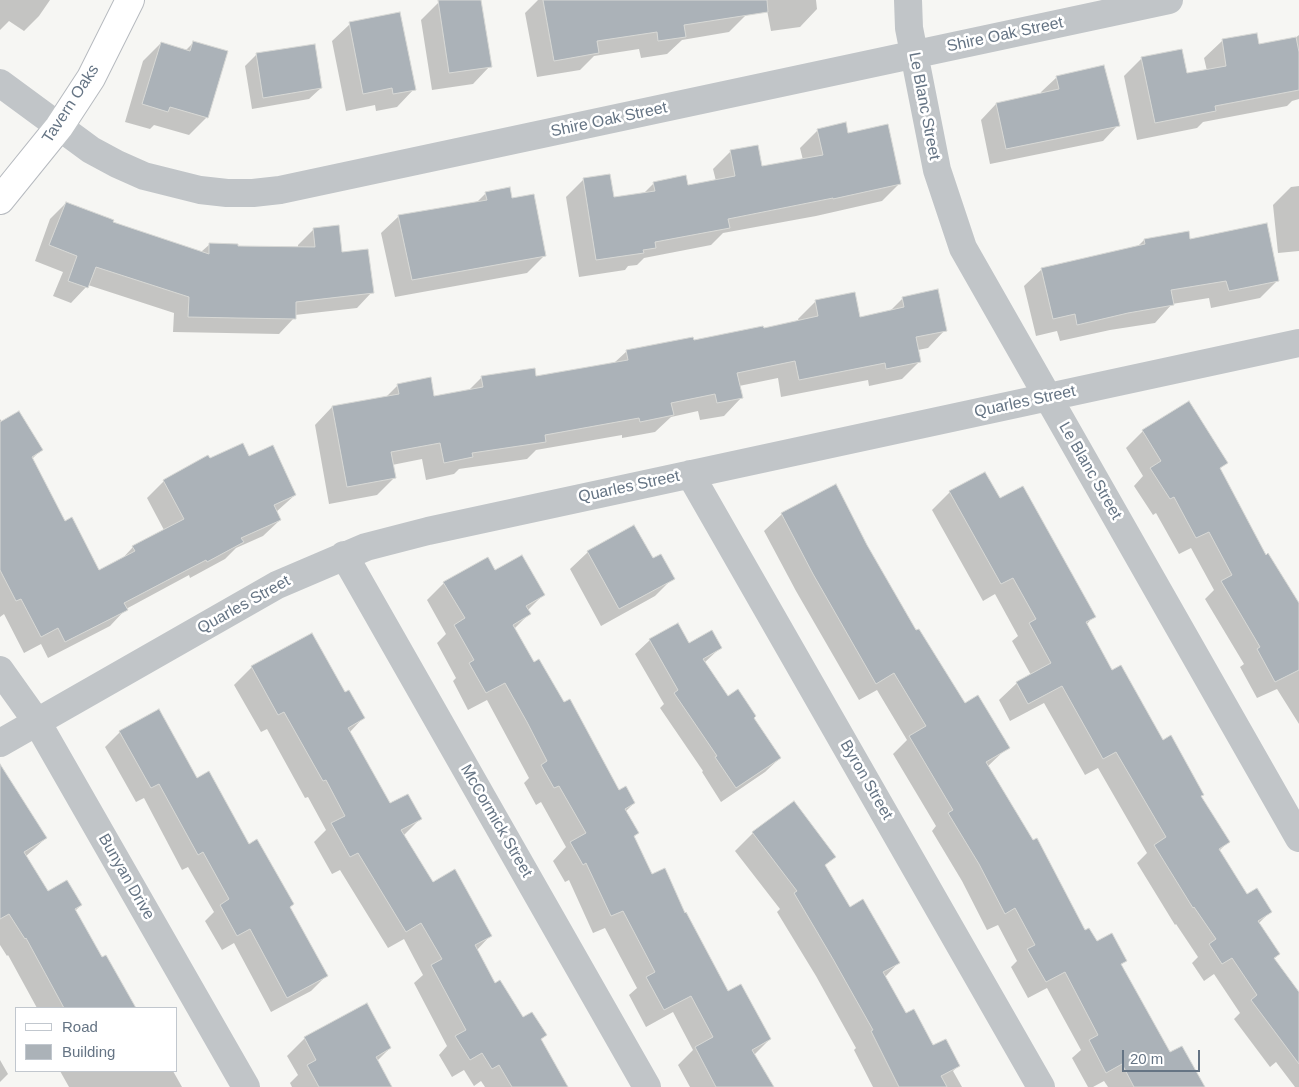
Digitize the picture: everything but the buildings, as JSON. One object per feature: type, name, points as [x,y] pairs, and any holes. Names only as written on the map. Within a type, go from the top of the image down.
[{"type":"street","name":"Tavern Oaks","points":[[0,200],[59,127],[91,78],[130,0]]},
{"type":"street","name":"Le Blanc Street","points":[[908,0],[909,28],[937,170],[963,248],[1299,838]]},
{"type":"street","name":"Shire Oak Street","points":[[0,83],[91,150],[144,176],[200,190],[253,193],[280,190],[1169,0]]},
{"type":"street","name":"Quarles Street","points":[[0,743],[277,585],[366,547],[428,531],[1299,343]]},
{"type":"street","name":"Byron Street","points":[[690,474],[1041,1087]]},
{"type":"street","name":"McCormick Street","points":[[344,555],[647,1087]]},
{"type":"street","name":"Bunyan Drive","points":[[0,670],[37,722],[246,1087]]}]
